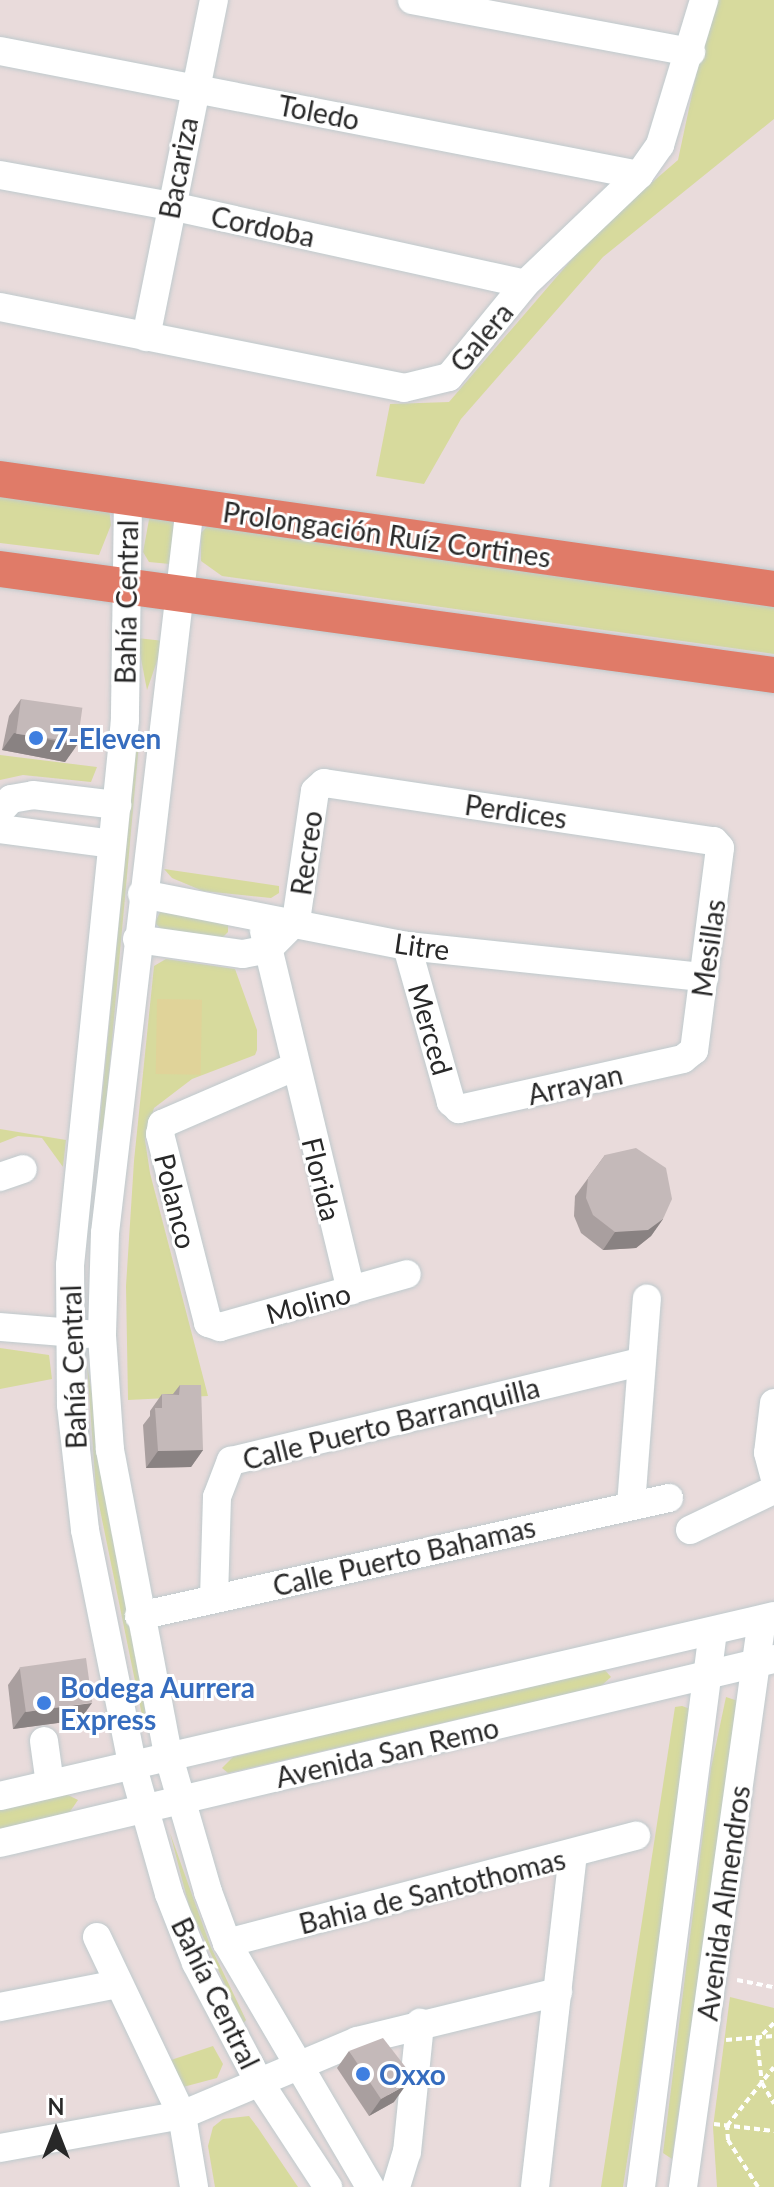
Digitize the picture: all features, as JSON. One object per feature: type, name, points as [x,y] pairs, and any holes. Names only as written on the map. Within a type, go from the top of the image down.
[{"type":"main road","name":"Prolongación Ruíz Cortines","points":[[0,479],[774,589]]},
{"type":"main road","points":[[0,569],[774,675]]},
{"type":"street","name":"Bacariza","points":[[146,337],[214,0]]},
{"type":"street","points":[[412,0],[691,52]]},
{"type":"street","name":"Galera","points":[[0,307],[422,387],[449,377],[525,284],[639,175],[660,145],[691,52],[704,0]]},
{"type":"street","name":"Toledo","points":[[0,51],[639,175]]},
{"type":"street","name":"Cordoba","points":[[0,175],[171,206],[525,284]]},
{"type":"street","name":"Bahía Central","points":[[128,498],[125,720],[77,1172],[68,1332],[85,1530],[143,1809],[196,1963],[259,2082],[328,2187]]},
{"type":"street","name":"Bahía Central","points":[[190,506],[183,594],[163,723],[110,1176],[102,1336],[110,1450],[139,1616],[168,1754],[227,1943],[295,2064],[370,2187]]},
{"type":"street","points":[[125,720],[163,723]]},
{"type":"street","name":"Perdices","points":[[319,785],[714,841]]},
{"type":"street","name":"Recreo","points":[[296,921],[319,785]]},
{"type":"street","points":[[0,811],[11,799],[33,795],[117,805]]},
{"type":"street","points":[[0,829],[112,844]]},
{"type":"street","name":"Mesillas","points":[[690,1055],[720,855],[714,841]]},
{"type":"street","name":"Litre","points":[[142,894],[296,921],[407,946],[704,977]]},
{"type":"street","name":"Florida","points":[[260,917],[294,1067],[351,1291]]},
{"type":"street","points":[[137,939],[243,954],[268,949],[296,921]]},
{"type":"street","name":"Merced","points":[[407,946],[451,1102],[459,1109]]},
{"type":"street","name":"Arrayan","points":[[459,1109],[690,1055]]},
{"type":"street","name":"Polanco","points":[[208,1323],[160,1134],[162,1124],[294,1067]]},
{"type":"street","points":[[77,1172],[110,1176]]},
{"type":"street","name":"Molino","points":[[208,1323],[220,1327],[407,1274]]},
{"type":"street","points":[[631,1505],[647,1299]]},
{"type":"street","points":[[0,1327],[102,1336]]},
{"type":"street","name":"Calle Puerto Barranquilla","points":[[214,1598],[217,1497],[231,1461],[641,1362]]},
{"type":"street","points":[[774,1403],[768,1453],[774,1476]]},
{"type":"street","points":[[690,1530],[774,1490]]},
{"type":"street","name":"Calle Puerto Bahamas","points":[[139,1616],[669,1498]]},
{"type":"street","name":"Avenida San Remo","points":[[0,1796],[168,1754],[768,1618]]},
{"type":"street","name":"Avenida Almendros","points":[[683,2185],[713,1977],[766,1661],[768,1618]]},
{"type":"street","name":"Avenida Almendros","points":[[641,2185],[713,1631]]},
{"type":"street","name":"Avenida San Remo","points":[[0,1843],[766,1661]]},
{"type":"street","points":[[44,1741],[50,1784]]},
{"type":"street","name":"Bahia de Santothomas","points":[[227,1943],[573,1855],[636,1836]]},
{"type":"street","points":[[535,2187],[573,1855]]},
{"type":"street","points":[[97,1937],[182,2115],[194,2187]]},
{"type":"street","points":[[0,2007],[117,1984]]},
{"type":"street","points":[[0,2148],[182,2115],[295,2064],[420,2023],[558,1992]]},
{"type":"street","points":[[396,2187],[407,2152],[420,2023]]},
{"type":"street","points":[[641,2185],[683,2185]]},
{"type":"path","points":[[713,1977],[774,1987]]},
{"type":"path","points":[[757,2040],[774,2023]]},
{"type":"path","points":[[703,2041],[757,2040],[774,2036]]},
{"type":"path","points":[[757,2040],[762,2083],[774,2104]]},
{"type":"path","points":[[758,2187],[728,2140],[727,2126],[774,2067]]},
{"type":"path","points":[[692,2119],[774,2131]]},
{"type":"green space","points":[[712,0],[774,0],[774,119],[603,257],[461,419],[424,484],[376,476],[390,404],[449,402],[597,230],[678,160]]},
{"type":"green space","points":[[0,490],[109,506],[111,525],[99,555],[0,543]]},
{"type":"green space","points":[[151,509],[182,517],[170,564],[149,562],[143,552]]},
{"type":"green space","points":[[214,519],[774,599],[774,654],[222,576],[201,561],[201,533]]},
{"type":"green space","points":[[137,638],[164,641],[147,690]]},
{"type":"green space","points":[[139,743],[104,1128],[99,1131],[136,744]]},
{"type":"green space","points":[[0,755],[97,767],[91,782],[23,775],[0,780]]},
{"type":"green space","points":[[164,869],[279,886],[279,893],[271,898],[203,891],[172,878]]},
{"type":"green space","points":[[160,912],[228,923],[228,932],[222,938],[161,929],[155,923]]},
{"type":"green space","points":[[166,959],[235,969],[257,1030],[257,1050],[255,1055],[192,1079],[154,1108],[145,1140],[150,1173],[208,1396],[128,1400],[126,1286],[134,1161],[154,966]]},
{"type":"green space","points":[[0,1129],[66,1140],[63,1167],[42,1138],[18,1136],[0,1143]]},
{"type":"green space","points":[[0,1348],[49,1355],[52,1379],[0,1389]]},
{"type":"green space","points":[[87,1364],[145,1710],[143,1720],[96,1490]]},
{"type":"green space","points":[[603,1668],[611,1677],[601,1686],[228,1773],[222,1768],[233,1757]]},
{"type":"green space","points":[[726,1697],[738,1701],[672,2159],[663,2153],[711,1768]]},
{"type":"green space","points":[[675,1707],[693,1710],[695,1720],[623,2187],[601,2187]]},
{"type":"green space","points":[[64,1793],[78,1800],[69,1813],[0,1829],[0,1810]]},
{"type":"green space","points":[[170,1833],[210,1945],[246,2020],[243,2024],[189,1906]]},
{"type":"green space","points":[[730,1997],[774,2008],[774,2187],[717,2187],[713,2127]]},
{"type":"green space","points":[[213,2046],[223,2064],[217,2078],[183,2087],[171,2060]]},
{"type":"green space","points":[[249,2116],[298,2187],[215,2187],[208,2146],[213,2127],[223,2119]]},
{"type":"shaded area","points":[[157,999],[202,1000],[201,1075],[156,1074]]},
{"type":"building","points":[[21,699],[82,708],[78,742],[16,734]]},
{"type":"building","points":[[636,1148],[666,1168],[672,1199],[663,1219],[648,1230],[615,1232],[593,1215],[586,1198],[588,1178],[605,1155]]},
{"type":"building","points":[[180,1385],[201,1385],[203,1450],[158,1451],[155,1408],[162,1408],[162,1394],[179,1395]]},
{"type":"building","points":[[86,1658],[92,1703],[26,1712],[20,1667]]},
{"type":"building","points":[[383,2038],[407,2069],[406,2085],[381,2099],[349,2051]]},
{"type":"place","name":"7-Eleven","points":[[36,738]]},
{"type":"place","name":"Bodega Aurrera Express","points":[[44,1703]]},
{"type":"place","name":"Oxxo","points":[[363,2074]]}]
